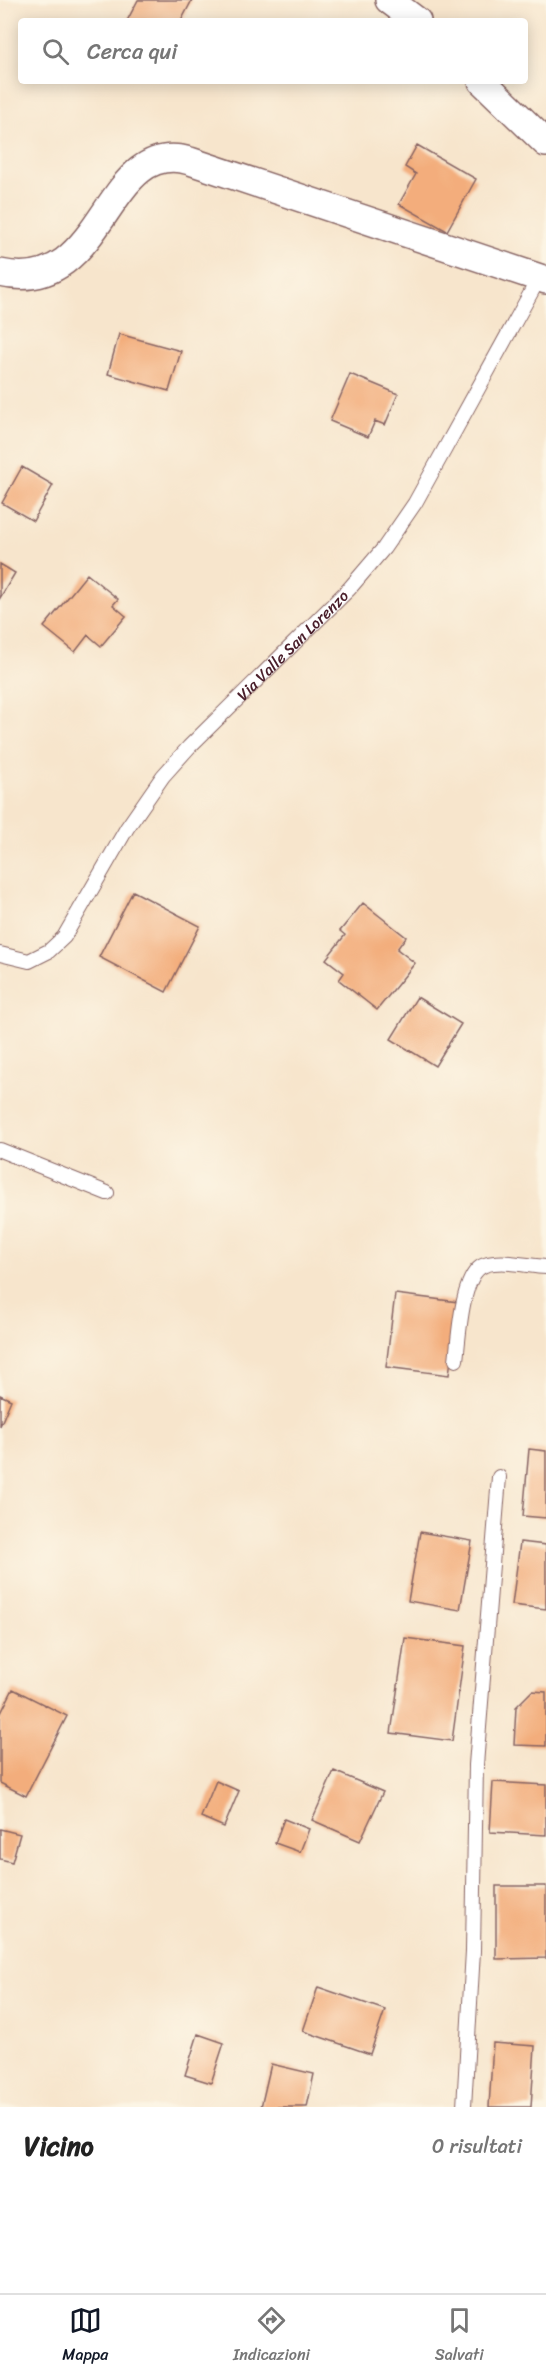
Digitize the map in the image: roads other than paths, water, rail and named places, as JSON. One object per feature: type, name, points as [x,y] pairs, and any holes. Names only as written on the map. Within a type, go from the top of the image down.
[{"type":"street","points":[[389,0],[413,18]]},
{"type":"street","points":[[485,84],[546,143]]},
{"type":"street","name":"Via Valle San Lorenzo","points":[[0,273],[34,276],[54,270],[76,251],[135,173],[149,163],[172,157],[202,164],[543,279]]},
{"type":"lane","name":"Via Valle San Lorenzo","points":[[0,954],[29,961],[49,951],[64,937],[127,828],[163,776],[189,747],[360,578],[415,503],[543,279]]},
{"type":"lane","points":[[0,1150],[107,1192]]},
{"type":"lane","points":[[456,1360],[467,1285],[474,1272],[486,1264],[499,1263],[546,1267]]},
{"type":"lane","points":[[464,2107],[473,1951],[476,1765],[499,1478]]}]
